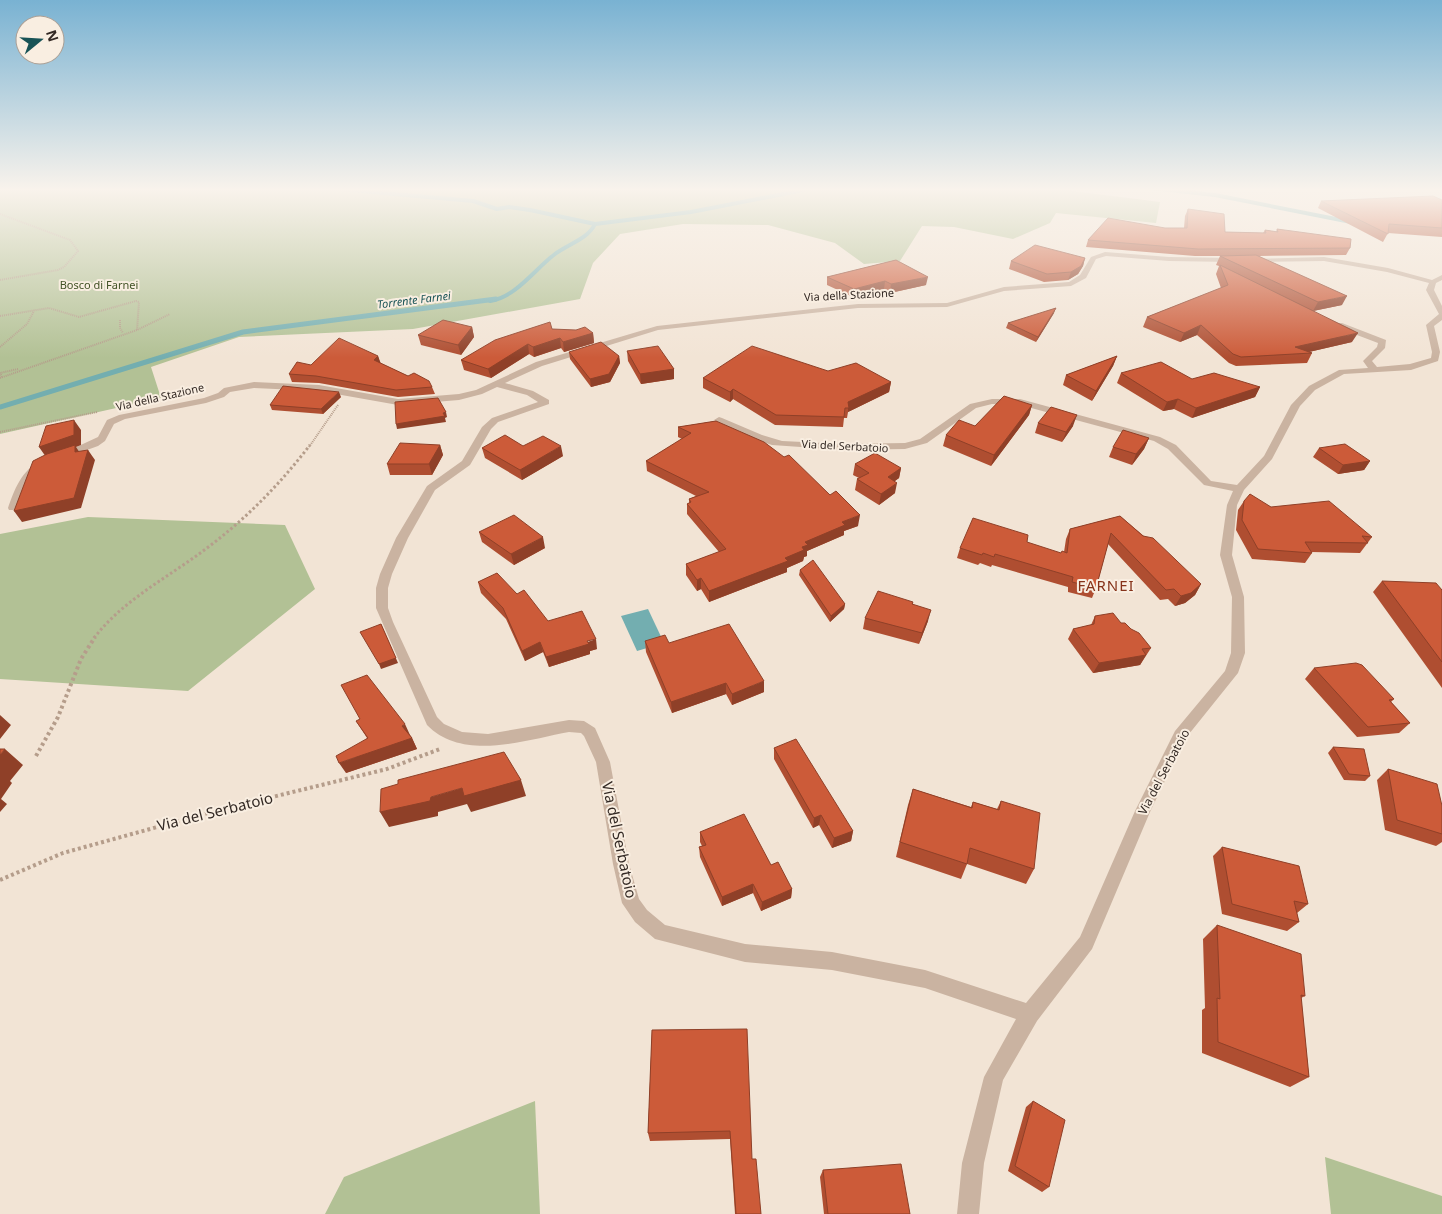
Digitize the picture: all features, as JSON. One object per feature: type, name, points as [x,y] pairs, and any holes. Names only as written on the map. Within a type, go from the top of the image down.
[{"type":"street","name":"Via della Stazione","points":[[13,508],[22,483],[30,472],[53,459],[95,444],[102,439],[110,422],[116,419],[206,400],[237,388],[276,386],[319,388],[398,402],[458,397],[497,384],[539,364],[674,324],[858,306],[947,305],[1004,289],[1071,284],[1083,276],[1093,258],[1105,254],[1196,260],[1324,259],[1388,270],[1433,282]]},
{"type":"street","name":"Via della Stazione","points":[[1196,260],[1211,268]]},
{"type":"street","points":[[1442,276],[1433,282],[1430,290],[1442,314]]},
{"type":"street","name":"Via del Serbatoio","points":[[968,1214],[973,1163],[994,1078],[1030,1014],[1086,943],[1143,810],[1180,735],[1231,673],[1238,654],[1238,596],[1226,555],[1232,505],[1239,489],[1268,457],[1296,404],[1312,388],[1342,372],[1411,366],[1434,359],[1436,352],[1430,325],[1442,314]]},
{"type":"street","points":[[1333,323],[1383,342],[1381,348],[1367,361],[1373,368]]},
{"type":"street","name":"Via del Serbatoio","points":[[497,384],[530,393],[546,402],[495,420],[487,428],[466,463],[431,488],[402,538],[384,581],[382,608],[432,721],[439,728],[460,738],[488,740],[569,726],[584,727],[590,732],[603,762],[621,864],[631,903],[641,916],[661,933],[745,953],[832,961],[925,979],[1030,1014]]},
{"type":"street","name":"Via del Serbatoio","points":[[719,420],[773,442],[892,448],[912,446],[968,410],[982,404],[1001,401],[1020,402],[1157,440],[1172,447],[1208,483],[1239,489]]},
{"type":"path","points":[[0,280],[58,270],[64,267],[78,251],[73,245]]},
{"type":"path","points":[[0,316],[49,308],[79,317],[136,301],[139,302],[136,330]]},
{"type":"path","points":[[0,347],[28,324],[34,311]]},
{"type":"path","points":[[1,377],[0,373],[38,363],[136,330],[170,314]]},
{"type":"path","points":[[120,320],[120,328],[123,334]]},
{"type":"path","points":[[36,756],[64,704],[77,666],[95,635],[122,609],[208,548],[258,504],[313,444],[340,402],[349,394]]},
{"type":"path","name":"Via del Serbatoio","points":[[0,880],[62,853],[219,810],[387,769],[430,755],[460,738]]},
{"type":"green space","name":"Bosco di Farnei","points":[[0,245],[610,245],[593,263],[580,299],[413,329],[239,337],[151,367],[161,398],[0,434]]},
{"type":"green space","points":[[837,245],[910,245],[900,261],[864,264]]},
{"type":"green space","points":[[88,517],[285,525],[315,589],[188,691],[0,679],[0,534]]},
{"type":"green space","points":[[535,1101],[540,1214],[325,1214],[344,1177]]},
{"type":"green space","points":[[1325,1157],[1442,1196],[1442,1214],[1331,1214]]},
{"type":"water","points":[[648,609],[664,643],[637,651],[621,616]]},
{"type":"building","points":[[1035,245],[1085,258],[1081,266],[1071,272],[1047,274],[1011,261]]},
{"type":"building","points":[[1145,245],[1350,245],[1350,248],[1198,249]]},
{"type":"building","points":[[1256,255],[1347,296],[1318,302],[1220,256]]},
{"type":"building","points":[[896,260],[928,277],[891,284],[885,281],[854,289],[827,277]]},
{"type":"building","points":[[1220,265],[1358,333],[1295,347],[1312,353],[1241,357],[1233,354],[1201,325],[1184,333],[1147,317],[1228,285]]},
{"type":"building","points":[[1056,308],[1038,337],[1008,323]]},
{"type":"building","points":[[443,320],[472,327],[458,345],[418,335]]},
{"type":"building","points":[[550,322],[552,329],[576,330],[585,327],[593,333],[563,342],[560,338],[533,347],[528,344],[488,369],[461,360],[495,340]]},
{"type":"building","points":[[339,338],[378,356],[374,360],[408,376],[414,373],[429,381],[432,387],[396,390],[316,376],[289,374],[297,362],[311,365]]},
{"type":"building","points":[[601,342],[619,356],[609,374],[590,379],[569,352]]},
{"type":"building","points":[[658,346],[674,369],[640,374],[627,351]]},
{"type":"building","points":[[752,346],[828,371],[856,363],[891,382],[848,402],[849,408],[845,408],[844,417],[776,415],[733,389],[730,392],[703,378]]},
{"type":"building","points":[[1117,356],[1096,391],[1066,375]]},
{"type":"building","points":[[1161,362],[1192,379],[1214,373],[1260,387],[1196,408],[1178,399],[1167,402],[1121,373]]},
{"type":"building","points":[[283,386],[339,392],[321,409],[270,405]]},
{"type":"building","points":[[1004,396],[1032,405],[994,455],[946,435],[959,420],[975,426]]},
{"type":"building","points":[[438,398],[446,412],[443,413],[445,416],[396,424],[395,402]]},
{"type":"building","points":[[1051,407],[1077,415],[1066,432],[1038,423]]},
{"type":"building","points":[[74,420],[74,435],[39,447],[46,426]]},
{"type":"building","points":[[716,421],[764,442],[784,457],[789,455],[830,495],[836,491],[860,515],[842,522],[845,525],[805,542],[808,545],[802,547],[804,550],[785,558],[788,561],[709,591],[701,578],[697,580],[686,564],[726,549],[687,504],[691,502],[689,499],[709,492],[646,461],[691,433],[678,427]]},
{"type":"building","points":[[1123,430],[1149,438],[1136,454],[1113,447]]},
{"type":"building","points":[[505,435],[523,446],[543,436],[561,446],[520,470],[482,448]]},
{"type":"building","points":[[400,443],[440,445],[429,464],[387,464]]},
{"type":"building","points":[[1345,444],[1370,461],[1343,465],[1319,448]]},
{"type":"building","points":[[75,445],[75,452],[88,450],[74,498],[14,511],[33,461],[47,454]]},
{"type":"building","points":[[875,453],[901,468],[888,477],[897,483],[881,494],[857,479],[869,473],[855,464]]},
{"type":"building","points":[[1250,494],[1271,507],[1329,501],[1372,537],[1362,536],[1368,543],[1305,542],[1312,553],[1258,549],[1242,520],[1244,501]]},
{"type":"building","points":[[514,515],[543,537],[511,554],[479,532]]},
{"type":"building","points":[[1120,516],[1143,536],[1153,538],[1201,584],[1191,593],[1181,596],[1174,589],[1166,590],[1111,533],[1096,588],[1072,582],[1073,577],[995,554],[994,557],[983,553],[982,555],[960,548],[973,518],[1028,535],[1027,542],[1061,553],[1062,551],[1067,553],[1070,529]]},
{"type":"building","points":[[813,560],[845,604],[831,616],[800,570]]},
{"type":"building","points":[[497,573],[517,594],[524,590],[548,621],[582,611],[596,639],[587,641],[589,644],[546,657],[540,642],[522,651],[503,608],[478,582]]},
{"type":"building","points":[[1382,581],[1436,583],[1442,590],[1442,662]]},
{"type":"building","points":[[878,591],[931,610],[922,633],[865,618]]},
{"type":"building","points":[[1113,613],[1121,623],[1125,623],[1139,633],[1151,648],[1142,649],[1146,655],[1099,663],[1073,629],[1094,624],[1095,616]]},
{"type":"building","points":[[381,624],[396,658],[379,664],[360,632]]},
{"type":"building","points":[[729,624],[764,681],[732,694],[726,683],[671,702],[645,641],[665,635],[669,643]]},
{"type":"building","points":[[1356,663],[1362,665],[1394,699],[1389,700],[1410,723],[1368,727],[1314,668]]},
{"type":"building","points":[[367,675],[405,724],[402,726],[412,738],[339,763],[336,756],[368,738],[356,721],[360,719],[341,685]]},
{"type":"building","points":[[796,739],[853,831],[834,838],[821,815],[814,818],[774,748]]},
{"type":"building","points":[[1333,747],[1364,749],[1370,776],[1349,774]]},
{"type":"building","points":[[504,752],[521,780],[464,796],[462,788],[431,797],[430,801],[380,812],[381,789],[398,784],[398,780]]},
{"type":"building","points":[[1388,769],[1437,784],[1442,806],[1442,834],[1397,820]]},
{"type":"building","points":[[913,789],[972,808],[973,802],[999,810],[1001,801],[1040,813],[1034,869],[970,848],[967,864],[900,842]]},
{"type":"building","points":[[744,814],[771,865],[778,862],[792,889],[762,902],[753,884],[722,897],[699,847],[706,845],[700,832]]},
{"type":"building","points":[[1222,847],[1299,866],[1308,904],[1294,901],[1299,922],[1232,904]]},
{"type":"building","points":[[1217,925],[1301,954],[1305,996],[1301,995],[1309,1077],[1218,1042],[1217,998],[1220,999]]},
{"type":"building","points":[[747,1029],[752,1159],[756,1159],[761,1214],[736,1214],[730,1131],[648,1133],[652,1030]]},
{"type":"building","points":[[1033,1101],[1065,1120],[1049,1187],[1015,1166]]},
{"type":"building","points":[[901,1164],[910,1214],[828,1214],[823,1170]]},
{"type":"waterway","name":"Torrente Farnei","points":[[496,299],[517,288],[555,254],[570,245]]},
{"type":"waterway","name":"Torrente Farnei","points":[[0,407],[243,332],[496,299]]},
{"type":"waterway","name":"Torrente Farnei","points":[[490,301],[496,299]]},
{"type":"district","name":"FARNEI","points":[[1106,586]]}]
